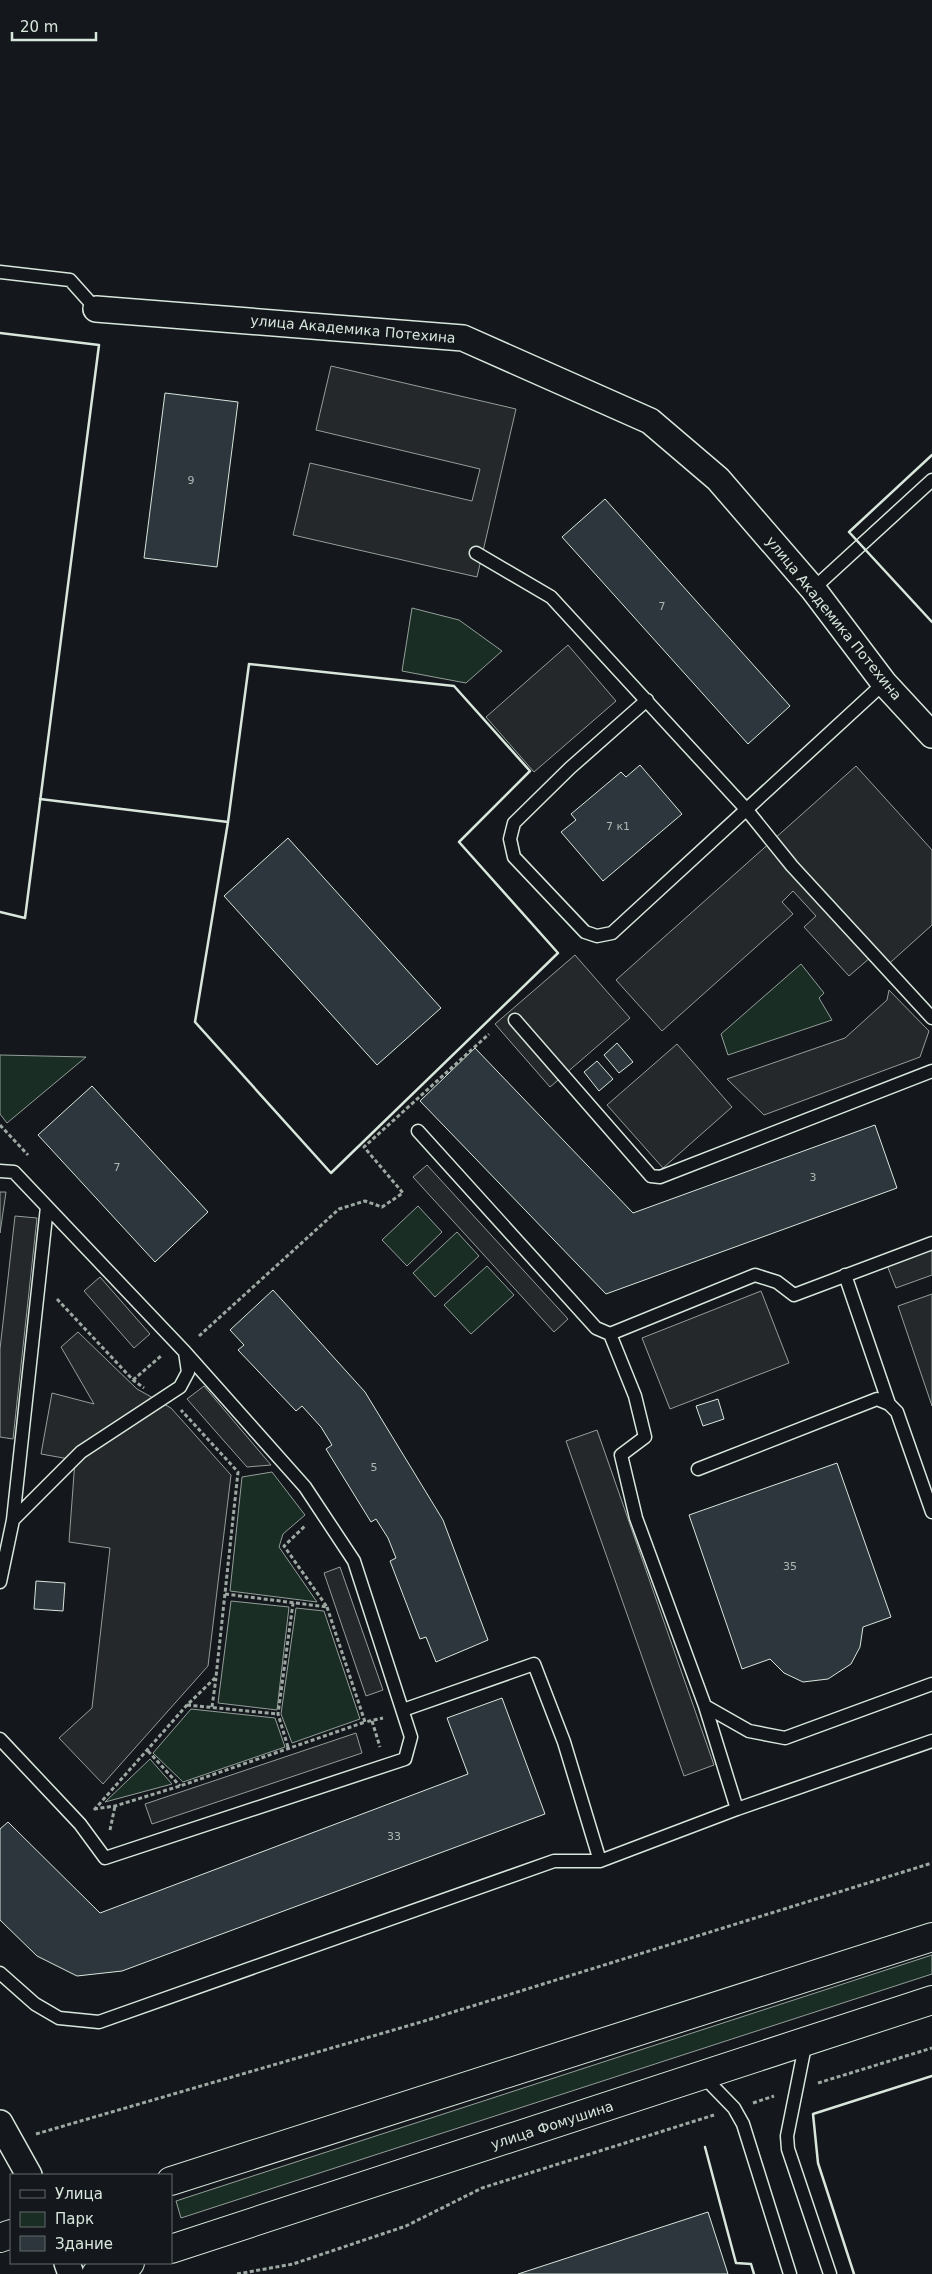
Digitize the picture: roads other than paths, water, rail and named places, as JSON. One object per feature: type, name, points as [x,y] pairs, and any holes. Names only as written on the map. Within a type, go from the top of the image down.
[{"type":"main road","points":[[172,2181],[932,1937]]},
{"type":"main road","name":"улица Фомушина","points":[[172,2249],[932,2000]]},
{"type":"main road","points":[[96,2274],[127,2264]]},
{"type":"street","name":"улица Академика Потехина","points":[[96,309],[463,338],[650,421],[718,479],[813,589],[884,683],[929,727]]},
{"type":"street","points":[[5,2132],[28,2174]]},
{"type":"lane","points":[[0,272],[70,280],[96,309]]},
{"type":"lane","points":[[813,589],[932,480]]},
{"type":"lane","points":[[476,553],[551,596],[746,809],[792,866],[932,1018]]},
{"type":"lane","points":[[647,700],[570,768],[514,823],[510,839],[514,857],[585,932],[597,936],[612,933],[884,683]]},
{"type":"lane","points":[[514,1020],[651,1176],[660,1177],[932,1071]]},
{"type":"lane","points":[[418,1131],[596,1328],[610,1334],[636,1396],[645,1437],[622,1455],[636,1518],[705,1706],[737,1809]]},
{"type":"lane","points":[[0,1171],[14,1172],[180,1347],[304,1487],[354,1561],[411,1737],[405,1759],[105,1858],[80,1824],[0,1739]]},
{"type":"lane","points":[[0,1582],[13,1520],[47,1207]]},
{"type":"lane","points":[[610,1334],[755,1275],[777,1282],[794,1294],[932,1243]]},
{"type":"lane","points":[[846,1275],[889,1404]]},
{"type":"lane","points":[[13,1520],[81,1452],[166,1398],[180,1387],[188,1372],[180,1347]]},
{"type":"lane","points":[[698,1469],[877,1399],[889,1404],[897,1412],[932,1512]]},
{"type":"lane","points":[[403,1710],[534,1664],[564,1742],[600,1861]]},
{"type":"lane","points":[[705,1706],[749,1731],[785,1738],[932,1684]]},
{"type":"lane","points":[[0,1973],[35,2004],[59,2018],[99,2022],[554,1861],[600,1861],[737,1809],[932,1741]]},
{"type":"lane","points":[[806,2041],[787,2136],[788,2149],[830,2274]]},
{"type":"lane","points":[[702,2075],[734,2108],[743,2124],[790,2274]]}]
